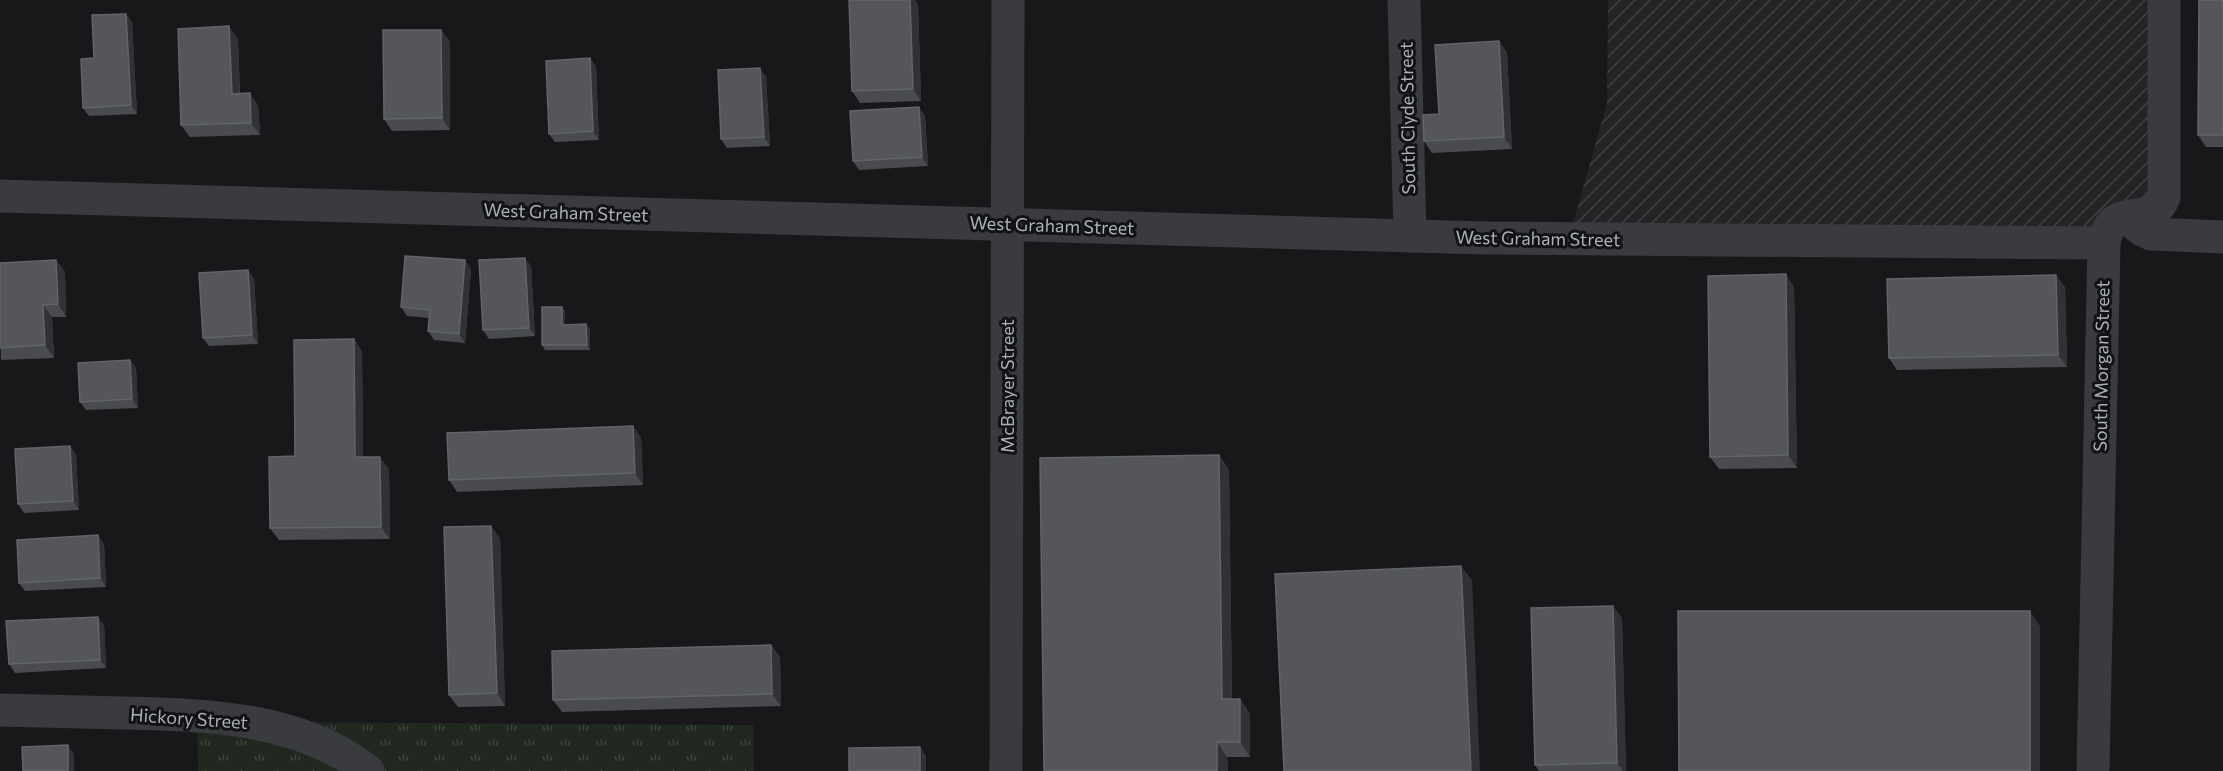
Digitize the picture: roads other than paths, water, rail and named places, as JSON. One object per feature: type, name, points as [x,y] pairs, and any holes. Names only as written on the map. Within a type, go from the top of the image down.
[{"type":"street","name":"McBrayer Street","points":[[1006,771],[1008,0]]},
{"type":"street","name":"South Clyde Street","points":[[1404,0],[1410,236]]},
{"type":"street","points":[[2104,243],[2108,227],[2113,222],[2126,216],[2148,213],[2159,207],[2164,197],[2164,0]]},
{"type":"street","name":"West Graham Street","points":[[0,196],[1410,236],[2104,243]]},
{"type":"street","points":[[2126,216],[2142,230],[2151,234],[2223,237]]},
{"type":"street","name":"South Morgan Street","points":[[2093,771],[2104,243]]},
{"type":"street","name":"Hickory Street","points":[[0,710],[197,715],[253,722],[313,740],[368,771]]}]
